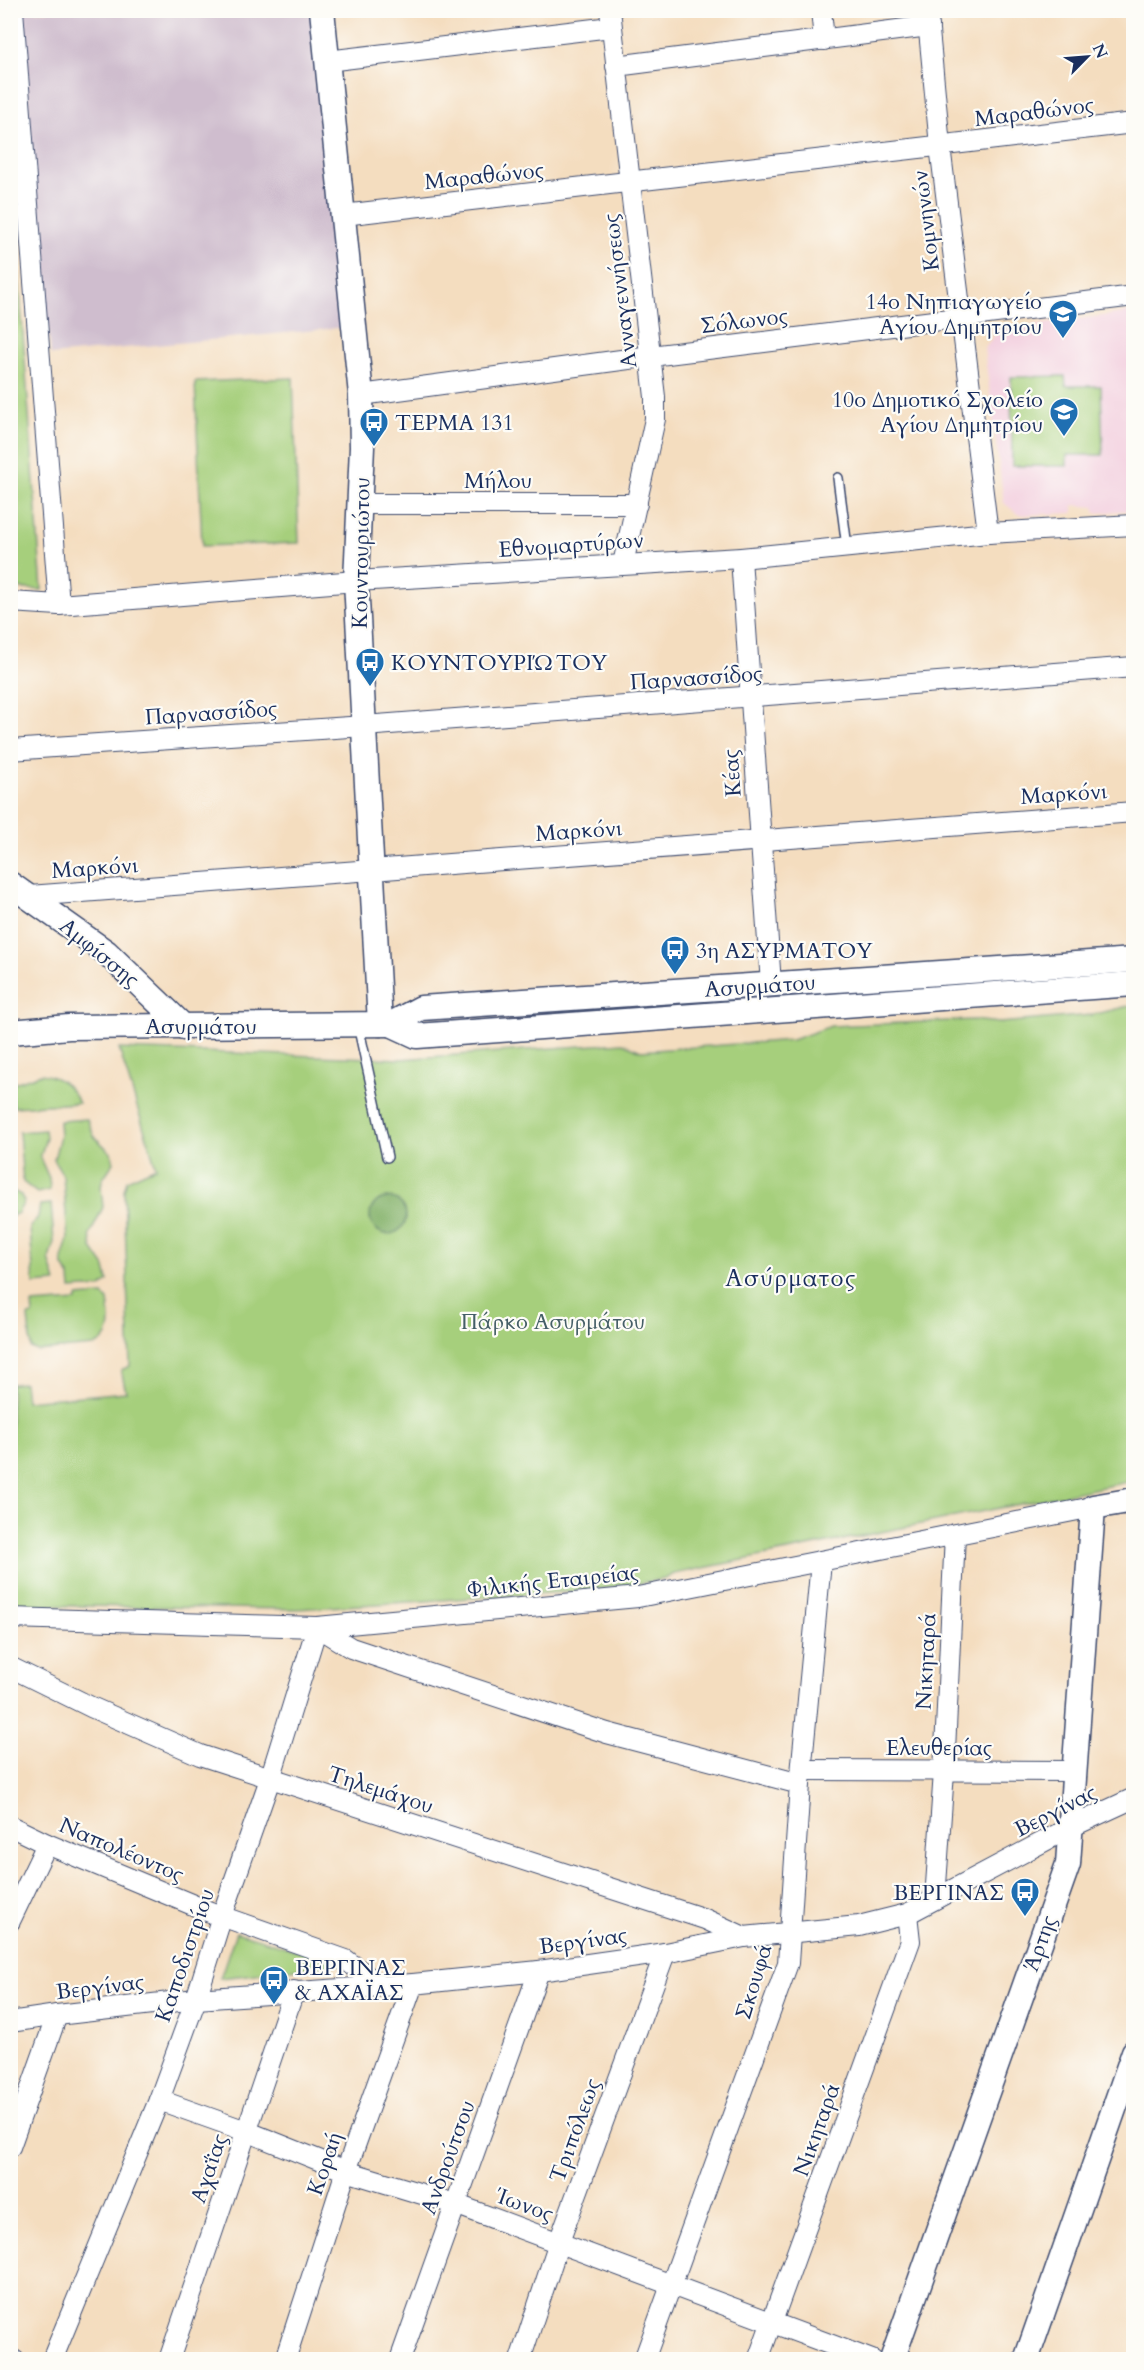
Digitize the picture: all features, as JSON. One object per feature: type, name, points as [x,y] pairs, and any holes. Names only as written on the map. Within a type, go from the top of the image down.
[{"type":"street","points":[[13,10],[58,605]]},
{"type":"street","name":"Κουντουριώτου","points":[[322,10],[361,395],[363,447],[356,581],[371,870],[376,1024]]},
{"type":"street","points":[[821,10],[824,40]]},
{"type":"street","points":[[616,66],[824,40],[928,18]]},
{"type":"street","name":"Κομνηνών","points":[[928,18],[940,147],[988,533]]},
{"type":"street","points":[[327,61],[611,19]]},
{"type":"street","name":"Ανναγεννήσεως","points":[[611,19],[651,356],[655,419],[623,564]]},
{"type":"street","name":"Μαραθώνος","points":[[343,215],[1134,123]]},
{"type":"street","name":"Σόλωνος","points":[[361,395],[651,356],[1134,296]]},
{"type":"street","name":"Μήλου","points":[[359,504],[637,504]]},
{"type":"street","name":"Εθνομαρτύρων","points":[[10,602],[58,605],[356,581],[741,558],[988,533],[1134,525]]},
{"type":"street","name":"Κέας","points":[[741,558],[759,840],[771,984]]},
{"type":"street","name":"Παρνασσίδος","points":[[10,750],[364,726],[1134,667]]},
{"type":"street","name":"Μαρκόνι","points":[[20,890],[371,870],[1134,812]]},
{"type":"street","name":"Αμφίσσης","points":[[20,890],[106,952],[184,1027]]},
{"type":"street","name":"Ασυρμάτου","points":[[376,1024],[421,1008],[1134,960]]},
{"type":"street","name":"Ασυρμάτου","points":[[10,1032],[69,1027],[376,1024],[417,1036],[1134,984]]},
{"type":"street","points":[[1093,1507],[1134,1500]]},
{"type":"street","name":"Φιλικής Εταιρείας","points":[[10,1618],[317,1627],[638,1597],[1093,1507]]},
{"type":"street","name":"Άρτης","points":[[892,2360],[1068,1864],[1093,1507]]},
{"type":"street","name":"Νικηταρά","points":[[935,1899],[944,1772],[955,1534]]},
{"type":"street","name":"Σκουφά","points":[[644,2360],[788,1963],[801,1777],[822,1562]]},
{"type":"street","name":"Ελευθερίας","points":[[317,1627],[351,1648],[607,1733],[801,1777],[944,1772],[1076,1771]]},
{"type":"street","name":"Καποδιστρίου","points":[[52,2360],[159,2100],[196,1999],[222,1916],[270,1779],[317,1627]]},
{"type":"street","name":"Τηλεμάχου","points":[[10,1667],[91,1707],[200,1755],[705,1919],[744,1937]]},
{"type":"street","name":"Βεργίνας","points":[[10,2022],[196,1999],[413,1984],[539,1971],[664,1953],[744,1937],[859,1926],[907,1914],[1071,1827],[1134,1798]]},
{"type":"street","name":"Ναπολέοντος","points":[[10,1826],[47,1844],[222,1916],[346,1960],[379,1985]]},
{"type":"street","points":[[10,1921],[47,1844]]},
{"type":"street","name":"Νικηταρά","points":[[758,2360],[910,1941],[907,1914]]},
{"type":"street","name":"Τριπόλεως","points":[[520,2360],[559,2242],[664,1953]]},
{"type":"street","name":"Ανδρούτσου","points":[[400,2360],[539,1971]]},
{"type":"street","name":"Κοραή","points":[[285,2360],[346,2171],[413,1984]]},
{"type":"street","name":"Αχαΐας","points":[[169,2360],[294,1991]]},
{"type":"street","points":[[10,2147],[57,2015]]},
{"type":"street","points":[[1026,2360],[1134,2052]]},
{"type":"street","name":"Ίωνος","points":[[159,2100],[246,2131],[346,2171],[455,2204],[872,2360]]},
{"type":"lane","points":[[838,478],[847,547]]},
{"type":"lane","points":[[376,1024],[387,1157]]},
{"type":"shaded area","points":[[23,11],[314,11],[348,327],[51,355],[30,140]]},
{"type":"shaded area","name":"10ο Δημοτικό Σχολείο Αγίου Δημητρίου","points":[[1133,312],[1133,510],[1096,513],[1094,507],[1073,505],[1073,513],[1019,515],[1004,503],[984,348],[1000,329]]},
{"type":"green space","points":[[11,171],[42,590],[11,588]]},
{"type":"green space","points":[[1065,376],[1066,386],[1101,386],[1103,455],[1067,455],[1067,466],[1012,466],[1011,377]]},
{"type":"green space","points":[[293,378],[299,543],[202,546],[195,382]]},
{"type":"green space","name":"Πάρκο Ασυρμάτου","points":[[1133,1005],[1133,1481],[674,1574],[665,1579],[597,1590],[297,1609],[11,1605],[11,1384],[24,1383],[26,1401],[126,1392],[121,1370],[130,1366],[124,1190],[127,1180],[156,1167],[119,1049],[401,1059],[623,1043],[641,1051],[792,1040],[831,1026],[973,1020],[999,1023],[1092,1015]]},
{"type":"green space","points":[[41,1074],[54,1077],[64,1083],[79,1103],[14,1107],[11,1084]]},
{"type":"green space","points":[[87,1119],[94,1136],[111,1153],[114,1162],[102,1180],[103,1207],[90,1235],[92,1248],[105,1267],[108,1281],[101,1287],[71,1289],[70,1277],[63,1266],[62,1259],[68,1239],[63,1176],[54,1159],[60,1136],[59,1122]]},
{"type":"green space","points":[[45,1130],[46,1138],[40,1158],[49,1178],[50,1190],[37,1193],[23,1182],[19,1132]]},
{"type":"green space","points":[[11,1190],[21,1195],[24,1202],[18,1213],[12,1216]]},
{"type":"green space","points":[[388,1198],[401,1203],[406,1216],[401,1229],[388,1234],[375,1229],[370,1216],[375,1203]]},
{"type":"green space","points":[[51,1204],[54,1242],[49,1259],[56,1282],[34,1284],[30,1227],[38,1217],[40,1205]]},
{"type":"green space","points":[[103,1295],[108,1300],[110,1327],[101,1342],[94,1346],[37,1351],[31,1348],[28,1316],[33,1315],[32,1304],[77,1301],[77,1297]]},
{"type":"green space","points":[[236,1932],[342,1964],[220,1978]]},
{"type":"place","name":"14ο Νηπιαγωγείο Αγίου Δημητρίου","points":[[1063,340]]},
{"type":"place","name":"10ο Δημοτικό Σχολείο Αγίου Δημητρίου","points":[[1064,438]]},
{"type":"place","name":"ΤΕΡΜΑ 131","points":[[374,448]]},
{"type":"place","name":"ΚΟΥΝΤΟΥΡΙΏΤΟΥ","points":[[370,688]]},
{"type":"place","name":"3η ΑΣΥΡΜΑΤΟΥ","points":[[675,976]]},
{"type":"place","name":"ΒΕΡΓΙΝΑΣ","points":[[1025,1918]]},
{"type":"place","name":"ΒΕΡΓΙΝΑΣ & ΑΧΑΪΑΣ","points":[[274,2006]]},
{"type":"district","name":"Ασύρματος","points":[[791,1278]]}]
